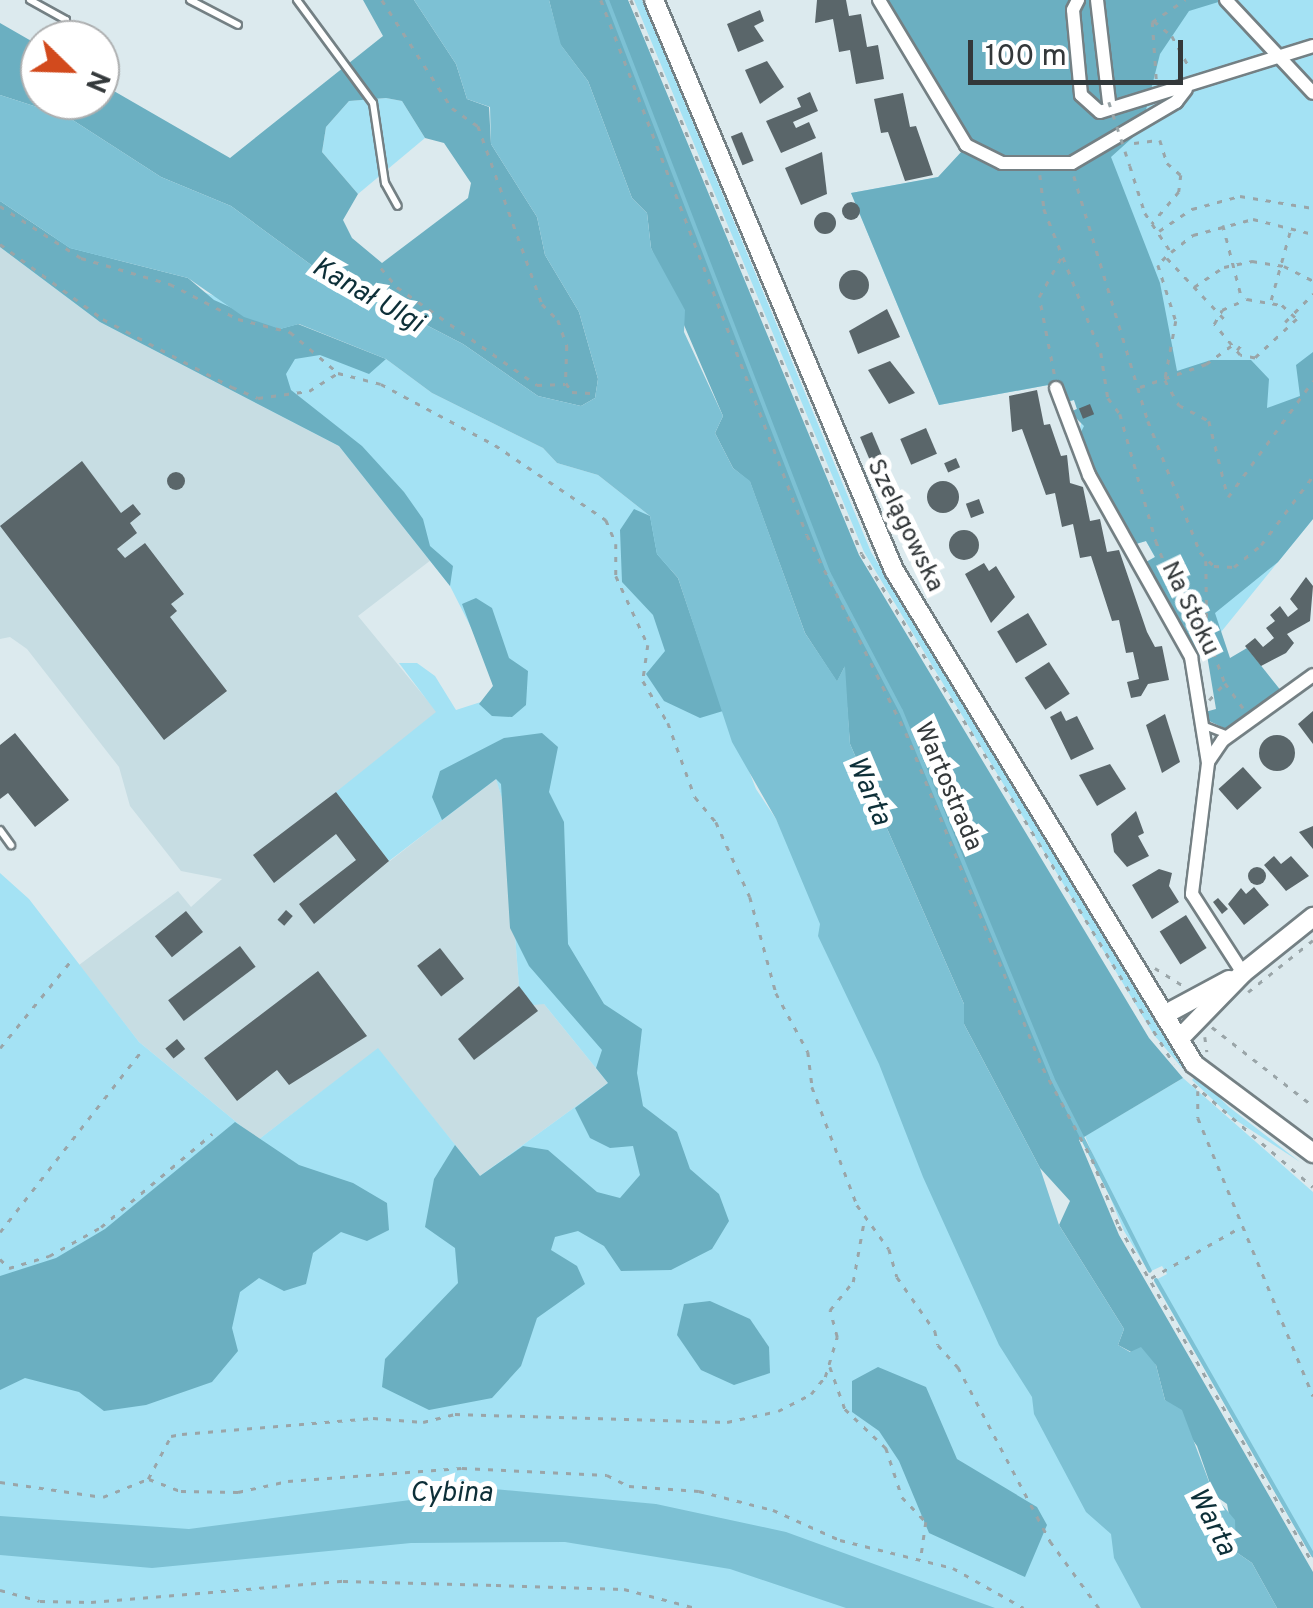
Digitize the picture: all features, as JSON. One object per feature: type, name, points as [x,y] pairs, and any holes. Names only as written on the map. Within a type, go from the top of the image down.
[{"type":"street","name":"Szelągowska","points":[[654,0],[882,547],[1180,1038],[1210,1064],[1217,1081],[1313,1153]]},
{"type":"street","points":[[878,0],[966,144],[983,156],[1042,167],[1072,164],[1176,102],[1186,89]]},
{"type":"street","points":[[1078,0],[1074,10],[1085,104],[1100,112],[1186,89],[1313,46]]},
{"type":"street","points":[[1096,0],[1109,102]]},
{"type":"street","points":[[1226,0],[1283,56],[1313,93]]},
{"type":"street","name":"Na Stoku","points":[[1056,388],[1088,476],[1191,657],[1208,762],[1192,894],[1243,973]]},
{"type":"street","points":[[1208,762],[1229,735],[1313,676]]},
{"type":"street","points":[[1180,1038],[1243,973],[1313,917]]},
{"type":"street","points":[[1164,1015],[1243,973]]},
{"type":"lane","points":[[30,0],[66,20]]},
{"type":"lane","points":[[190,0],[238,25]]},
{"type":"lane","points":[[296,0],[373,103],[385,183],[398,206]]},
{"type":"lane","points":[[1202,725],[1229,735]]},
{"type":"lane","points":[[0,830],[11,845]]},
{"type":"path","points":[[382,0],[452,108],[478,126],[542,304],[558,320],[567,346],[566,384],[572,392],[591,394]]},
{"type":"path","name":"Wartostrada","points":[[601,0],[807,535],[906,733],[1043,1068],[1150,1279],[1313,1563]]},
{"type":"path","points":[[1153,20],[1186,0]]},
{"type":"path","points":[[1153,20],[1159,95]]},
{"type":"path","points":[[1153,20],[1172,36],[1200,84]]},
{"type":"path","points":[[1109,102],[1152,224],[1171,252]]},
{"type":"path","points":[[1119,149],[1160,140],[1168,164],[1181,176],[1179,192],[1152,224]]},
{"type":"path","points":[[1072,164],[1176,498],[1206,559],[1201,587],[1208,636]]},
{"type":"path","points":[[1042,167],[1038,184],[1102,353],[1108,398],[1120,414],[1173,586],[1189,598],[1225,683],[1252,720]]},
{"type":"path","points":[[1158,232],[1192,210],[1240,196],[1313,208]]},
{"type":"path","points":[[0,206],[81,258],[170,284],[238,319],[290,332],[338,373],[427,405],[606,520],[616,544],[616,576],[648,645],[647,692],[668,722],[694,797],[716,822],[750,898],[776,993],[808,1052],[812,1087],[864,1217],[889,1249],[897,1276],[935,1331],[938,1345],[958,1366],[1050,1541],[1100,1608]]},
{"type":"path","points":[[1313,234],[1253,219],[1223,223],[1171,252],[1158,266],[1176,321],[1165,380],[1179,405],[1210,421],[1228,497],[1313,381]]},
{"type":"path","points":[[1223,223],[1242,300]]},
{"type":"path","points":[[1271,300],[1292,226]]},
{"type":"path","points":[[0,244],[102,319],[258,398],[309,390],[338,373]]},
{"type":"path","points":[[1056,388],[1039,297],[1063,254]]},
{"type":"path","points":[[1166,257],[1227,322]]},
{"type":"path","points":[[1194,286],[1233,264],[1281,264],[1313,281]]},
{"type":"path","points":[[382,268],[397,287],[537,385],[566,384]]},
{"type":"path","points":[[1285,322],[1313,294]]},
{"type":"path","points":[[1242,300],[1271,300],[1294,313],[1293,326],[1272,349],[1254,358],[1236,351],[1214,324],[1218,313],[1242,300]]},
{"type":"path","points":[[1236,351],[1244,341]]},
{"type":"path","points":[[1266,342],[1272,349]]},
{"type":"path","points":[[1139,388],[1206,364],[1231,346]]},
{"type":"path","points":[[1206,559],[1234,567],[1260,545],[1313,476]]},
{"type":"path","points":[[1199,703],[1214,698],[1225,683]]},
{"type":"path","points":[[1245,995],[1313,940]]},
{"type":"path","points":[[1146,959],[1184,986]]},
{"type":"path","points":[[0,1048],[70,962]]},
{"type":"path","points":[[1207,1052],[1210,1025],[1218,1016]]},
{"type":"path","points":[[1210,1025],[1313,1106]]},
{"type":"path","points":[[0,1232],[142,1050]]},
{"type":"path","points":[[1198,1090],[1198,1118],[1313,1396]]},
{"type":"path","points":[[0,1260],[10,1268],[49,1256],[101,1226],[212,1134]]},
{"type":"path","points":[[0,1482],[103,1497],[148,1479],[171,1436],[182,1434],[373,1418],[423,1422],[455,1414],[727,1422],[778,1411],[811,1394],[829,1364],[837,1337],[830,1310],[853,1282],[864,1217]]},
{"type":"path","points":[[1150,1279],[1242,1226]]},
{"type":"path","points":[[829,1364],[845,1409],[886,1448],[902,1498],[926,1522],[921,1560]]},
{"type":"path","points":[[148,1479],[181,1491],[238,1492],[288,1481],[462,1468],[588,1472],[628,1486],[699,1492],[774,1510],[840,1540],[969,1576],[1024,1608]]},
{"type":"path","points":[[0,1590],[40,1601],[91,1602],[343,1581],[496,1584],[624,1589],[696,1608]]},
{"type":"shaded area","points":[[363,0],[414,0],[456,64],[467,99],[489,107],[491,144],[537,217],[545,255],[579,312],[598,379],[595,398],[581,406],[538,396],[463,344],[314,267],[231,206],[161,177],[73,120],[120,120],[120,95],[230,158],[383,36]],"holes":[[[386,98],[402,101],[425,138],[444,143],[471,183],[468,198],[382,263],[352,238],[343,220],[358,194],[322,152],[326,127],[349,101]]]},
{"type":"shaded area","points":[[549,0],[628,0],[859,555],[1149,1038],[1183,1078],[1079,1140],[1119,1235],[1313,1572],[1313,1608],[1277,1608],[1252,1563],[1236,1552],[1227,1504],[1214,1495],[1197,1446],[1165,1400],[1156,1365],[1118,1345],[1124,1329],[1059,1225],[1070,1201],[1040,1168],[964,1024],[964,1004],[850,744],[844,668],[837,682],[805,633],[750,482],[733,468],[715,433],[723,416],[651,248],[647,213],[632,198],[588,81],[560,44]]},
{"type":"shaded area","points":[[634,0],[642,0],[871,552],[1160,1031],[1187,1065],[1183,1069],[1154,1035],[864,552]]},
{"type":"shaded area","points":[[885,0],[1313,0],[1313,519],[1221,632],[1146,562],[1155,557],[1146,541],[1136,544],[1079,432],[1082,420],[1070,412],[1077,409],[1074,400],[1066,402],[1059,383],[939,405],[851,193],[939,177],[964,149]]},
{"type":"shaded area","points":[[885,0],[1225,0],[1189,11],[1160,54],[1141,130],[1111,157],[1160,283],[1177,371],[1211,360],[1251,360],[1269,379],[1267,408],[1300,396],[1296,365],[1313,352],[1313,519],[1278,562],[1215,613],[1230,658],[1247,648],[1282,692],[1226,729],[1207,720],[1205,712],[1216,709],[1207,655],[1195,657],[1146,562],[1155,557],[1146,541],[1136,544],[1099,485],[1080,434],[1084,426],[1070,412],[1077,409],[1074,400],[1066,402],[1059,383],[939,405],[851,193],[938,177],[963,150],[981,160],[985,152],[967,135]]},
{"type":"shaded area","points":[[0,23],[20,34],[20,101],[0,95]]},
{"type":"shaded area","points":[[349,101],[402,101],[425,138],[358,194],[322,152],[326,127]]},
{"type":"shaded area","points":[[0,201],[48,235],[386,359],[432,393],[543,448],[557,463],[598,475],[650,516],[756,789],[776,819],[1112,1529],[1156,1608],[974,1608],[711,1517],[293,1531],[0,1526],[0,873],[29,899],[139,1042],[258,1140],[378,1048],[480,1176],[608,1083],[544,1004],[533,1005],[519,986],[505,808],[496,779],[389,861],[336,792],[436,712],[399,663],[417,663],[435,676],[456,710],[487,700],[493,686],[488,661],[450,586],[339,446],[100,322],[0,247]]},
{"type":"shaded area","points":[[0,201],[70,248],[188,278],[214,300],[280,329],[298,324],[386,359],[369,374],[320,355],[295,359],[286,374],[291,390],[362,446],[404,492],[423,519],[430,546],[453,566],[450,586],[339,446],[100,322],[0,247]]},
{"type":"shaded area","points":[[0,247],[100,322],[339,446],[431,560],[358,616],[437,712],[337,792],[390,861],[496,778],[505,808],[519,986],[544,1004],[608,1083],[480,1176],[378,1049],[258,1140],[139,1042],[79,965],[178,891],[191,907],[222,879],[181,871],[130,806],[119,767],[27,649],[10,637],[0,639]]},
{"type":"shaded area","points":[[634,509],[650,516],[657,554],[678,578],[723,711],[700,718],[664,701],[646,674],[665,651],[653,615],[622,582],[620,530]]},
{"type":"shaded area","points":[[476,598],[492,608],[509,658],[528,671],[526,705],[512,717],[492,716],[479,704],[493,686],[462,604]]},
{"type":"shaded area","points":[[542,733],[558,747],[549,792],[564,822],[568,944],[604,1004],[642,1029],[637,1073],[643,1106],[677,1132],[690,1169],[719,1194],[729,1221],[712,1249],[671,1270],[621,1271],[604,1246],[578,1231],[555,1237],[551,1250],[577,1266],[585,1284],[537,1318],[521,1366],[492,1398],[429,1410],[382,1387],[385,1359],[458,1283],[455,1248],[425,1227],[434,1179],[455,1145],[480,1176],[523,1146],[548,1150],[597,1192],[620,1198],[640,1175],[633,1146],[610,1148],[590,1138],[575,1108],[608,1083],[596,1068],[602,1050],[529,966],[510,928],[501,784],[496,779],[442,820],[432,797],[440,771],[504,738]]},
{"type":"shaded area","points":[[1196,1075],[1229,1107],[1300,1162],[1231,1117],[1192,1080]]},
{"type":"shaded area","points":[[1183,1078],[1313,1192],[1313,1558],[1154,1281],[1167,1274],[1162,1266],[1149,1272],[1124,1231],[1085,1136]]},
{"type":"shaded area","points":[[235,1122],[299,1165],[353,1183],[387,1203],[389,1230],[367,1241],[341,1232],[313,1253],[306,1284],[284,1291],[259,1278],[240,1292],[232,1328],[238,1351],[212,1382],[146,1405],[104,1411],[79,1392],[25,1378],[0,1390],[0,1276],[56,1258],[105,1229]]},
{"type":"shaded area","points":[[710,1301],[750,1319],[769,1347],[770,1373],[734,1385],[701,1370],[677,1335],[684,1304]]},
{"type":"shaded area","points":[[878,1367],[926,1387],[957,1459],[1037,1507],[1047,1525],[1025,1577],[929,1533],[899,1461],[879,1431],[852,1412],[852,1381]]},
{"type":"shaded area","points":[[538,1526],[931,1608],[0,1608],[0,1549]]},
{"type":"water","points":[[414,0],[549,0],[561,45],[588,81],[632,198],[647,213],[651,248],[685,310],[684,332],[723,416],[715,433],[733,468],[750,481],[805,633],[837,681],[845,666],[850,744],[964,1004],[964,1024],[1040,1168],[1059,1225],[1124,1329],[1118,1345],[1130,1352],[1141,1347],[1156,1365],[1165,1400],[1182,1410],[1214,1495],[1235,1520],[1236,1552],[1252,1563],[1277,1608],[1141,1608],[1114,1558],[1111,1534],[1086,1512],[1034,1414],[1032,1397],[999,1345],[923,1177],[879,1064],[818,936],[820,924],[776,819],[732,742],[678,578],[657,554],[650,516],[598,475],[557,463],[543,448],[432,393],[386,359],[299,324],[280,329],[244,317],[188,278],[70,248],[0,201],[0,95],[20,101],[20,120],[73,120],[161,177],[231,206],[314,267],[463,344],[538,396],[581,406],[595,398],[598,379],[579,312],[545,255],[537,217],[491,144],[490,107],[467,99],[456,64]]},
{"type":"water","points":[[494,1489],[656,1504],[786,1532],[995,1608],[846,1608],[730,1569],[565,1542],[411,1543],[152,1568],[0,1555],[0,1516],[189,1529]]},
{"type":"building","points":[[817,0],[846,0],[849,16],[861,14],[867,47],[878,45],[884,79],[856,84],[850,50],[839,52],[833,19],[815,23]]},
{"type":"building","points":[[760,10],[764,21],[754,26],[764,41],[738,52],[727,24]]},
{"type":"building","points":[[767,61],[784,87],[760,104],[745,70]]},
{"type":"building","points":[[810,92],[818,111],[793,122],[796,128],[809,122],[816,138],[781,153],[766,121],[801,107],[797,98]]},
{"type":"building","points":[[903,93],[910,127],[916,126],[933,175],[905,181],[888,132],[881,133],[874,99]]},
{"type":"building","points":[[742,132],[754,161],[742,165],[731,136]]},
{"type":"building","points":[[822,152],[827,194],[801,205],[785,168]]},
{"type":"building","points":[[851,202],[860,211],[851,220],[842,211]]},
{"type":"building","points":[[821,212],[829,212],[836,223],[829,234],[821,234],[814,227],[814,219]]},
{"type":"building","points":[[854,270],[865,274],[869,285],[865,296],[854,300],[843,296],[839,285],[843,274]]},
{"type":"building","points":[[887,309],[900,337],[858,354],[849,331]]},
{"type":"building","points":[[890,361],[915,393],[889,404],[868,370]]},
{"type":"building","points":[[1037,390],[1044,425],[1050,424],[1061,456],[1067,455],[1070,483],[1083,487],[1090,521],[1100,519],[1107,552],[1119,550],[1147,632],[1155,647],[1162,646],[1169,680],[1148,684],[1141,696],[1131,698],[1127,682],[1139,679],[1133,652],[1126,653],[1119,620],[1112,621],[1091,556],[1080,558],[1073,524],[1062,527],[1055,493],[1046,495],[1022,429],[1012,432],[1009,396]]},
{"type":"building","points":[[1090,404],[1094,414],[1083,419],[1079,408]]},
{"type":"building","points":[[926,428],[937,454],[911,465],[900,439]]},
{"type":"building","points":[[872,432],[882,456],[870,461],[860,437]]},
{"type":"building","points":[[956,458],[960,467],[948,472],[944,463]]},
{"type":"building","points":[[82,461],[121,513],[133,504],[141,514],[130,523],[137,533],[117,549],[125,558],[145,543],[184,594],[171,604],[177,611],[170,617],[227,691],[164,740],[0,526]]},
{"type":"building","points":[[176,472],[185,481],[176,490],[167,481]]},
{"type":"building","points":[[943,481],[954,486],[959,497],[954,508],[943,513],[932,508],[927,497],[932,486]]},
{"type":"building","points":[[979,499],[984,513],[971,518],[966,504]]},
{"type":"building","points":[[964,530],[975,534],[979,545],[975,556],[964,560],[953,556],[949,545],[953,534]]},
{"type":"building","points":[[984,563],[989,571],[996,566],[1015,597],[991,623],[965,574]]},
{"type":"building","points":[[1306,577],[1313,586],[1310,621],[1287,634],[1294,643],[1286,653],[1261,666],[1245,646],[1255,638],[1263,647],[1274,638],[1266,628],[1275,621],[1270,615],[1280,606],[1288,617],[1298,609],[1290,599]]},
{"type":"building","points":[[1028,613],[1047,645],[1016,663],[997,632]]},
{"type":"building","points":[[1049,662],[1070,694],[1045,710],[1025,678]]},
{"type":"building","points":[[1061,711],[1066,721],[1077,716],[1094,749],[1071,760],[1050,717]]},
{"type":"building","points":[[1313,711],[1313,744],[1298,724]]},
{"type":"building","points":[[1165,714],[1180,762],[1162,773],[1146,725]]},
{"type":"building","points":[[15,733],[69,800],[35,827],[8,793],[0,799],[0,745]]},
{"type":"building","points":[[1277,735],[1289,741],[1295,753],[1289,765],[1277,771],[1265,765],[1259,753],[1265,741]]},
{"type":"building","points":[[1110,764],[1126,789],[1097,806],[1079,775]]},
{"type":"building","points":[[1243,767],[1262,788],[1237,810],[1218,789]]},
{"type":"building","points":[[336,792],[389,861],[314,924],[299,904],[356,860],[336,834],[274,883],[253,855]]},
{"type":"building","points":[[1136,811],[1144,833],[1138,836],[1149,856],[1127,867],[1114,852],[1111,834]]},
{"type":"building","points":[[1313,826],[1313,849],[1299,832]]},
{"type":"building","points":[[1274,856],[1281,864],[1291,856],[1309,876],[1286,891],[1264,865]]},
{"type":"building","points":[[1257,867],[1266,876],[1257,885],[1248,876]]},
{"type":"building","points":[[1159,869],[1172,873],[1169,886],[1179,902],[1152,919],[1132,885]]},
{"type":"building","points":[[1254,887],[1269,905],[1244,925],[1228,904],[1241,888],[1246,894]]},
{"type":"building","points":[[1218,898],[1228,909],[1222,914],[1213,902]]},
{"type":"building","points":[[286,910],[293,916],[284,926],[277,920]]},
{"type":"building","points":[[186,911],[203,932],[172,957],[155,936]]},
{"type":"building","points":[[1186,915],[1207,948],[1180,965],[1160,931]]},
{"type":"building","points":[[240,946],[256,967],[184,1021],[168,1000]]},
{"type":"building","points":[[440,948],[464,979],[441,997],[417,966]]},
{"type":"building","points":[[318,971],[367,1036],[289,1085],[277,1070],[237,1101],[204,1058]]},
{"type":"building","points":[[519,986],[538,1011],[474,1060],[458,1039]]},
{"type":"building","points":[[177,1039],[185,1049],[174,1059],[165,1048]]},
{"type":"waterway","points":[[607,0],[829,574],[901,711],[1052,1078],[1150,1271]]},
{"type":"waterway","points":[[1156,1280],[1313,1555]]},
{"type":"water label","name":"Kanał Ulgi","points":[[367,296]]},
{"type":"water label","name":"Warta","points":[[868,791]]},
{"type":"water label","name":"Cybina","points":[[451,1494]]},
{"type":"water label","name":"Warta","points":[[1211,1522]]}]
